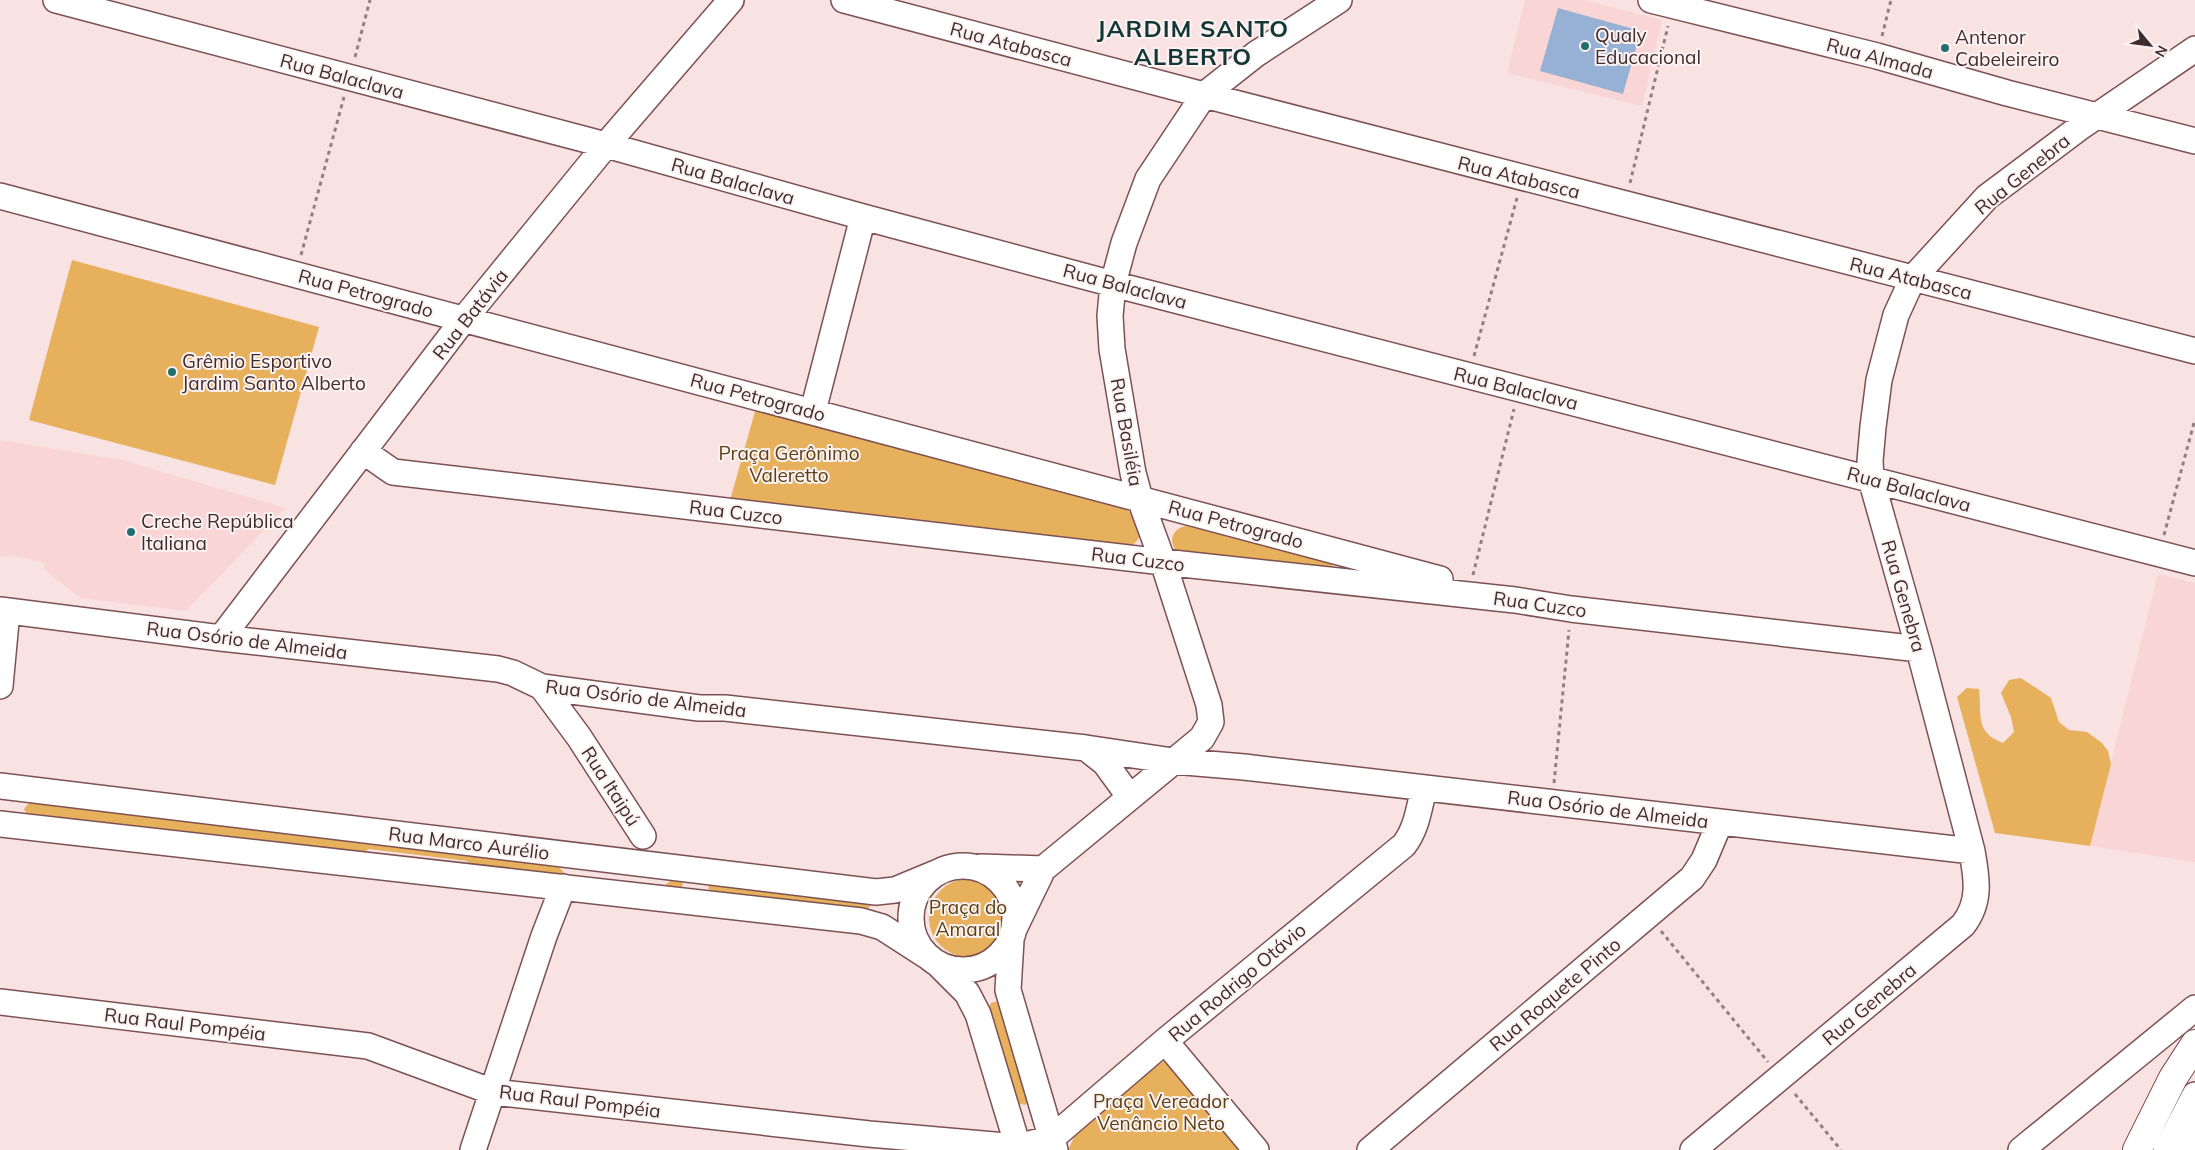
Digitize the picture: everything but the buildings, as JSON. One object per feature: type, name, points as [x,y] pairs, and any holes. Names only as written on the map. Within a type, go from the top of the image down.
[{"type":"main road","points":[[2137,1150],[2169,1085],[2195,1044]]},
{"type":"main road","points":[[2187,1150],[2195,1133]]},
{"type":"street","name":"Rua Balaclava","points":[[56,0],[606,145],[1113,284],[2195,563]]},
{"type":"street","name":"Rua Batávia","points":[[221,638],[464,319],[606,145],[731,0]]},
{"type":"street","name":"Rua Atabasca","points":[[844,0],[1523,178],[2195,351]]},
{"type":"street","name":"Rua Basiléia","points":[[1208,730],[1211,722],[1209,705],[1164,562],[1140,498],[1133,473],[1112,349],[1110,316],[1113,284],[1124,243],[1148,179],[1204,95],[1256,54],[1339,0]]},
{"type":"street","name":"Rua Almada","points":[[1662,3],[1877,56],[2007,93],[2195,141]]},
{"type":"street","name":"Rua Genebra","points":[[1693,1150],[1963,925],[1970,916],[1977,891],[1972,851],[1919,649],[1871,479],[1870,461],[1879,380],[1896,315],[1914,278],[1988,197],[2080,128],[2195,50]]},
{"type":"street","name":"Rua Petrogrado","points":[[0,196],[1140,498],[1515,600]]},
{"type":"street","points":[[813,411],[863,217]]},
{"type":"street","name":"Rua Cuzco","points":[[363,451],[393,472],[1164,562],[1515,600],[1571,609],[1919,649]]},
{"type":"street","points":[[0,686],[4,611]]},
{"type":"street","name":"Rua Osório de Almeida","points":[[4,611],[221,638],[498,669],[513,672],[542,687],[699,708],[725,708],[1086,748],[1173,761],[1244,767],[1972,851]]},
{"type":"street","name":"Rua Itaipú","points":[[542,687],[579,736],[643,836]]},
{"type":"street","name":"Rua Itaipú","points":[[579,736],[587,715],[603,696]]},
{"type":"street","points":[[933,961],[960,970],[980,968],[998,957],[1013,934],[1043,869],[1129,796],[1202,738],[1208,730],[1230,758],[1244,767]]},
{"type":"street","points":[[1086,748],[1105,763],[1129,796]]},
{"type":"street","name":"Rua Marco Aurélio","points":[[0,786],[876,892],[895,890],[936,873]]},
{"type":"street","name":"Rua Rodrigo Otávio","points":[[1018,1149],[1054,1144],[1165,1041],[1404,845],[1411,836],[1415,825],[1424,788]]},
{"type":"street","name":"Rua Roquete Pinto","points":[[1370,1150],[1648,915],[1698,870],[1720,822]]},
{"type":"street","name":"Rua Marco Aurélio","points":[[0,824],[861,921],[882,927],[933,961]]},
{"type":"street","points":[[1018,1149],[978,1014],[968,993],[933,961],[914,937],[911,912],[919,889],[936,873],[960,865],[1043,869]]},
{"type":"street","points":[[977,867],[997,878],[1008,891],[1014,906],[1008,990],[1054,1144]]},
{"type":"street","points":[[686,902],[690,870]]},
{"type":"street","points":[[523,883],[537,906],[544,936]]},
{"type":"street","points":[[473,1150],[494,1092],[544,936],[563,887]]},
{"type":"street","name":"Rua Raul Pompéia","points":[[0,1002],[368,1046],[494,1092],[868,1142],[1018,1149]]},
{"type":"street","points":[[2021,1150],[2195,1008]]},
{"type":"street","points":[[1165,1041],[1256,1150]]},
{"type":"street","points":[[2166,1150],[2195,1095]]},
{"type":"path","points":[[296,274],[370,0]]},
{"type":"path","points":[[1877,56],[1891,0]]},
{"type":"path","points":[[1625,204],[1662,3]]},
{"type":"path","points":[[1468,376],[1523,178]]},
{"type":"path","points":[[1470,588],[1518,389]]},
{"type":"path","points":[[2159,554],[2195,419]]},
{"type":"path","points":[[1553,803],[1571,609]]},
{"type":"path","points":[[1648,915],[1842,1150]]},
{"type":"shaded area","name":"Qualy Educacional","points":[[1525,0],[1584,0],[1662,20],[1642,106],[1507,73]]},
{"type":"shaded area","name":"Creche República Italiana","points":[[0,440],[122,460],[285,508],[186,611],[80,598],[44,569],[45,563],[12,555],[0,557]]},
{"type":"shaded area","points":[[2158,574],[2195,583],[2195,862],[2090,846]]},
{"type":"green space","points":[[72,260],[319,327],[275,485],[29,420]]},
{"type":"green space","name":"Praça Gerônimo Valeretto","points":[[756,408],[1123,507],[1134,517],[1140,528],[1140,534],[1133,544],[1126,548],[729,504]]},
{"type":"green space","points":[[1186,526],[1330,562],[1334,568],[1178,553],[1172,541],[1174,533]]},
{"type":"green space","points":[[2021,678],[2051,698],[2059,722],[2069,730],[2087,732],[2102,743],[2108,751],[2111,764],[2090,846],[1995,833],[1957,697],[1967,688],[1979,689],[1980,715],[1983,728],[1987,734],[2003,743],[2014,732],[2011,717],[2001,693],[2009,680]]},
{"type":"green space","points":[[30,802],[557,865],[567,876],[665,885],[676,877],[681,880],[683,885],[680,890],[475,870],[467,861],[369,849],[359,856],[28,816],[24,809]]},
{"type":"green space","name":"Praça do Amaral","points":[[968,879],[983,882],[995,891],[1004,903],[1007,918],[1004,933],[995,945],[983,954],[968,957],[953,954],[941,945],[932,933],[929,918],[932,903],[941,891],[953,882]]},
{"type":"green space","points":[[710,884],[868,902],[870,906],[867,911],[712,893],[708,888]]},
{"type":"green space","points":[[1000,1002],[1028,1102],[1025,1105],[1017,1103],[988,1009],[991,1003]]},
{"type":"green space","name":"Praça Vereador Venâncio Neto","points":[[1165,1061],[1242,1150],[1068,1150],[1076,1133],[1160,1063]]},
{"type":"place","name":"Qualy Educacional","points":[[1585,46]]},
{"type":"place","name":"Antenor Cabeleireiro","points":[[1945,48]]},
{"type":"place","name":"Grêmio Esportivo Jardim Santo Alberto","points":[[172,372]]},
{"type":"place","name":"Creche República Italiana","points":[[131,532]]},
{"type":"district","name":"JARDIM SANTO ALBERTO","points":[[1193,42]]}]
